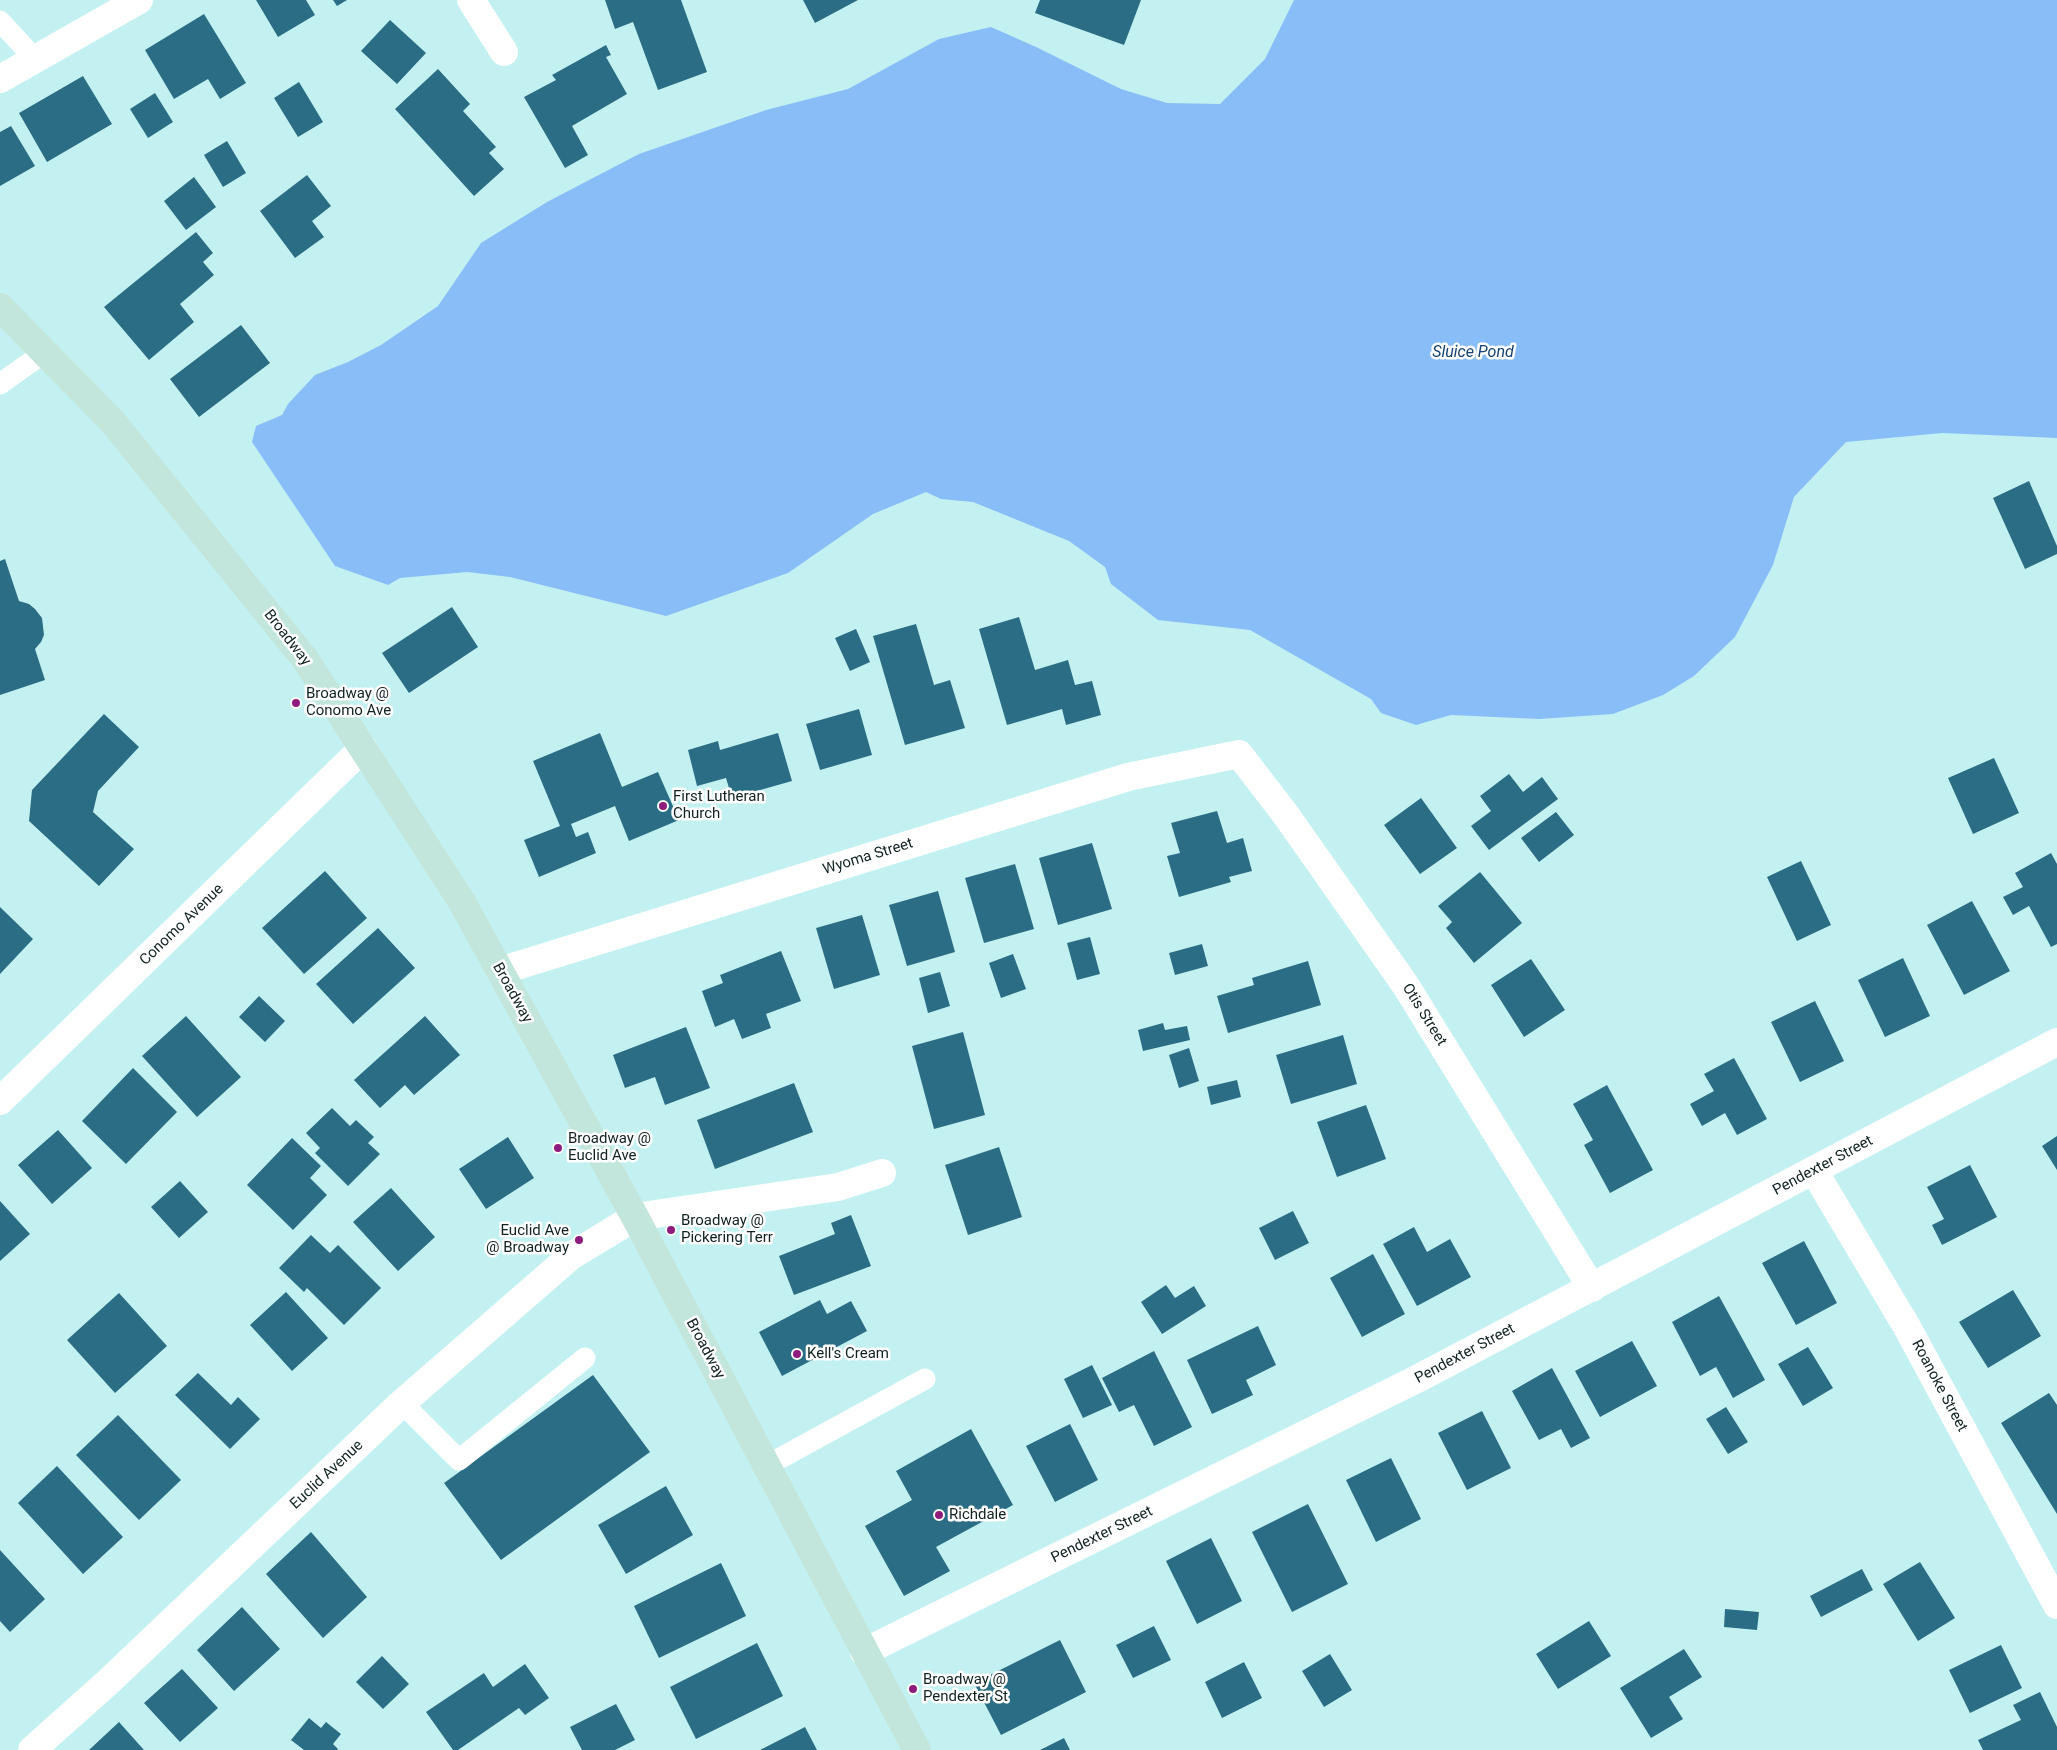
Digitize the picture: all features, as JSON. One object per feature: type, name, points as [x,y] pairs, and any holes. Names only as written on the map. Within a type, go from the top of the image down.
[{"type":"main road","name":"Broadway","points":[[0,307],[112,421],[299,651],[462,902],[635,1217],[917,1750]]},
{"type":"street","points":[[0,79],[139,0]]},
{"type":"street","points":[[471,0],[504,52]]},
{"type":"street","name":"Conomo Avenue","points":[[0,1101],[363,748]]},
{"type":"street","name":"Wyoma Street","points":[[500,971],[1128,777],[1239,754]]},
{"type":"street","name":"Otis Street","points":[[1239,754],[1286,815],[1406,986],[1592,1288]]},
{"type":"street","name":"Pendexter Street","points":[[864,1652],[1417,1379],[2057,1042]]},
{"type":"street","name":"Roanoke Street","points":[[1814,1171],[1907,1327],[2057,1605]]},
{"type":"street","points":[[635,1217],[838,1187],[882,1172]]},
{"type":"street","name":"Euclid Avenue","points":[[32,1750],[107,1683],[402,1403],[571,1256],[635,1217]]},
{"type":"lane","points":[[0,21],[35,59]]},
{"type":"lane","points":[[0,384],[44,352]]},
{"type":"lane","points":[[402,1403],[459,1460],[585,1358]]},
{"type":"lane","points":[[766,1466],[925,1379]]},
{"type":"water","name":"Sluice Pond","points":[[1294,0],[2057,0],[2057,438],[1942,433],[1846,442],[1794,497],[1773,565],[1735,637],[1694,676],[1663,695],[1613,714],[1539,719],[1451,715],[1416,725],[1381,713],[1371,699],[1250,630],[1158,620],[1111,584],[1105,567],[1069,541],[973,502],[941,499],[926,492],[873,514],[788,573],[666,616],[510,577],[467,572],[400,578],[388,585],[335,566],[252,442],[256,426],[282,415],[288,404],[315,375],[348,362],[381,345],[438,306],[481,243],[547,202],[639,154],[766,110],[848,89],[939,39],[991,27],[1121,89],[1167,103],[1220,104],[1265,59]]},
{"type":"building","points":[[256,0],[306,0],[315,15],[278,37]]},
{"type":"building","points":[[333,0],[347,0],[337,6]]},
{"type":"building","points":[[605,0],[681,0],[707,72],[658,90],[633,22],[615,29]]},
{"type":"building","points":[[803,0],[858,0],[815,23]]},
{"type":"building","points":[[1040,0],[1141,0],[1124,45],[1035,13]]},
{"type":"building","points":[[204,14],[246,83],[220,99],[208,79],[174,99],[145,50]]},
{"type":"building","points":[[390,20],[426,53],[397,84],[361,51]]},
{"type":"building","points":[[606,45],[611,55],[606,57],[627,94],[572,126],[588,155],[565,168],[524,97],[556,80],[552,75]]},
{"type":"building","points":[[438,69],[470,104],[463,111],[496,147],[489,153],[504,169],[474,196],[395,109]]},
{"type":"building","points":[[83,76],[112,124],[47,162],[19,113]]},
{"type":"building","points":[[299,82],[323,122],[298,137],[274,98]]},
{"type":"building","points":[[155,93],[173,122],[148,138],[130,109]]},
{"type":"building","points":[[11,126],[35,166],[0,186],[0,132]]},
{"type":"building","points":[[227,141],[246,173],[223,187],[204,155]]},
{"type":"building","points":[[307,175],[331,206],[312,221],[324,237],[295,258],[260,211]]},
{"type":"building","points":[[194,177],[216,207],[186,230],[164,201]]},
{"type":"building","points":[[196,232],[213,253],[203,262],[214,275],[180,304],[194,322],[149,360],[104,307]]},
{"type":"building","points":[[241,325],[270,363],[199,417],[170,379]]},
{"type":"building","points":[[2029,481],[2057,546],[2057,554],[2025,569],[1993,498]]},
{"type":"building","points":[[5,559],[19,601],[29,604],[42,618],[44,635],[35,649],[45,680],[0,695],[0,561]]},
{"type":"building","points":[[452,607],[478,647],[409,693],[382,653]]},
{"type":"building","points":[[1019,617],[1035,670],[1068,660],[1075,685],[1092,681],[1101,715],[1066,725],[1062,709],[1007,725],[979,629]]},
{"type":"building","points":[[916,624],[934,685],[950,680],[965,728],[905,745],[873,636]]},
{"type":"building","points":[[856,629],[870,662],[850,671],[835,638]]},
{"type":"building","points":[[859,709],[872,755],[820,770],[806,724]]},
{"type":"building","points":[[104,714],[139,747],[98,791],[93,812],[134,849],[99,886],[29,821],[32,790]]},
{"type":"building","points":[[600,733],[622,787],[658,772],[679,820],[629,841],[615,806],[571,824],[576,837],[588,832],[596,853],[539,877],[524,840],[560,826],[533,761]]},
{"type":"building","points":[[778,733],[792,781],[732,798],[726,778],[697,786],[688,750],[718,741],[720,750]]},
{"type":"building","points":[[1994,758],[2019,813],[1973,834],[1948,778]]},
{"type":"building","points":[[1509,774],[1523,792],[1542,777],[1558,799],[1489,850],[1471,826],[1491,811],[1480,796]]},
{"type":"building","points":[[1421,798],[1457,848],[1420,874],[1384,825]]},
{"type":"building","points":[[1217,811],[1227,843],[1243,838],[1252,871],[1229,877],[1231,882],[1179,897],[1167,856],[1180,853],[1171,823]]},
{"type":"building","points":[[1556,812],[1574,835],[1539,862],[1521,838]]},
{"type":"building","points":[[1092,843],[1112,909],[1058,925],[1039,858]]},
{"type":"building","points":[[2051,853],[2057,864],[2057,944],[2051,947],[2029,906],[2013,915],[2003,897],[2023,887],[2015,873]]},
{"type":"building","points":[[1801,861],[1831,925],[1797,941],[1767,877]]},
{"type":"building","points":[[1015,864],[1034,929],[984,943],[965,878]]},
{"type":"building","points":[[325,871],[367,918],[304,974],[262,928]]},
{"type":"building","points":[[1480,872],[1522,923],[1474,963],[1446,928],[1452,922],[1438,906]]},
{"type":"building","points":[[938,891],[955,952],[907,966],[889,905]]},
{"type":"building","points":[[1972,901],[2010,971],[1964,995],[1927,925]]},
{"type":"building","points":[[0,907],[33,939],[0,974]]},
{"type":"building","points":[[862,915],[880,975],[834,989],[816,928]]},
{"type":"building","points":[[378,928],[415,968],[353,1024],[316,984]]},
{"type":"building","points":[[1090,937],[1100,974],[1077,980],[1067,943]]},
{"type":"building","points":[[1202,944],[1208,966],[1175,975],[1169,953]]},
{"type":"building","points":[[781,951],[801,1001],[766,1014],[771,1028],[742,1039],[734,1019],[715,1027],[702,991],[723,983],[720,975]]},
{"type":"building","points":[[1013,954],[1026,989],[1001,998],[989,963]]},
{"type":"building","points":[[1903,958],[1930,1016],[1885,1037],[1858,980]]},
{"type":"building","points":[[1531,959],[1565,1010],[1524,1037],[1491,985]]},
{"type":"building","points":[[1308,961],[1321,1005],[1228,1033],[1217,996],[1254,985],[1252,978]]},
{"type":"building","points":[[940,972],[950,1006],[928,1013],[919,978]]},
{"type":"building","points":[[259,996],[285,1021],[265,1042],[239,1017]]},
{"type":"building","points":[[1815,1001],[1844,1061],[1800,1082],[1771,1022]]},
{"type":"building","points":[[186,1016],[241,1077],[197,1117],[142,1056]]},
{"type":"building","points":[[425,1016],[460,1055],[414,1095],[405,1085],[380,1108],[354,1080]]},
{"type":"building","points":[[1163,1023],[1165,1030],[1187,1026],[1190,1040],[1143,1051],[1138,1030]]},
{"type":"building","points":[[686,1027],[710,1088],[665,1105],[655,1077],[625,1088],[613,1055]]},
{"type":"building","points":[[963,1032],[985,1115],[934,1129],[912,1046]]},
{"type":"building","points":[[1343,1035],[1357,1084],[1291,1104],[1276,1055]]},
{"type":"building","points":[[1189,1048],[1199,1081],[1179,1088],[1169,1055]]},
{"type":"building","points":[[1734,1058],[1767,1119],[1737,1135],[1725,1113],[1702,1126],[1690,1104],[1714,1091],[1704,1074]]},
{"type":"building","points":[[133,1068],[177,1112],[126,1164],[82,1121]]},
{"type":"building","points":[[1237,1080],[1241,1097],[1211,1105],[1207,1087]]},
{"type":"building","points":[[794,1083],[813,1132],[715,1169],[697,1120]]},
{"type":"building","points":[[1607,1085],[1653,1170],[1610,1193],[1584,1145],[1593,1140],[1573,1104]]},
{"type":"building","points":[[1366,1105],[1386,1159],[1337,1177],[1317,1122]]},
{"type":"building","points":[[332,1108],[350,1126],[356,1120],[374,1137],[368,1143],[380,1154],[348,1186],[315,1153],[320,1148],[306,1133]]},
{"type":"building","points":[[58,1130],[92,1168],[52,1204],[18,1165]]},
{"type":"building","points":[[2057,1136],[2057,1170],[2042,1146]]},
{"type":"building","points":[[508,1137],[534,1178],[486,1209],[459,1169]]},
{"type":"building","points":[[292,1138],[321,1166],[310,1178],[327,1195],[293,1230],[247,1185]]},
{"type":"building","points":[[999,1147],[1022,1217],[968,1235],[945,1165]]},
{"type":"building","points":[[1970,1165],[1997,1217],[1942,1245],[1932,1225],[1944,1219],[1927,1187]]},
{"type":"building","points":[[180,1181],[208,1212],[179,1238],[151,1207]]},
{"type":"building","points":[[391,1188],[435,1237],[398,1271],[353,1222]]},
{"type":"building","points":[[0,1201],[30,1234],[0,1261]]},
{"type":"building","points":[[1293,1211],[1309,1243],[1275,1260],[1259,1228]]},
{"type":"building","points":[[851,1215],[871,1266],[794,1295],[779,1256],[835,1234],[831,1223]]},
{"type":"building","points":[[1414,1227],[1427,1252],[1450,1239],[1471,1277],[1417,1306],[1383,1244]]},
{"type":"building","points":[[311,1235],[330,1253],[338,1245],[381,1288],[344,1325],[307,1288],[304,1292],[279,1268]]},
{"type":"building","points":[[1804,1241],[1837,1303],[1796,1325],[1762,1263]]},
{"type":"building","points":[[1373,1254],[1405,1314],[1362,1337],[1330,1278]]},
{"type":"building","points":[[1166,1285],[1175,1298],[1194,1286],[1206,1306],[1162,1334],[1141,1302]]},
{"type":"building","points":[[2013,1290],[2041,1336],[1988,1368],[1959,1322]]},
{"type":"building","points":[[286,1292],[328,1338],[292,1371],[250,1325]]},
{"type":"building","points":[[119,1293],[167,1346],[115,1393],[67,1340]]},
{"type":"building","points":[[1719,1296],[1765,1380],[1733,1398],[1716,1367],[1700,1376],[1672,1322]]},
{"type":"building","name":"Kell's Cream","points":[[820,1300],[827,1314],[851,1301],[867,1331],[782,1376],[759,1332]]},
{"type":"building","points":[[1258,1326],[1276,1365],[1246,1380],[1253,1395],[1212,1414],[1187,1360]]},
{"type":"building","points":[[1632,1341],[1657,1386],[1600,1417],[1575,1371]]},
{"type":"building","points":[[1808,1347],[1833,1388],[1803,1406],[1778,1364]]},
{"type":"building","points":[[1154,1351],[1192,1427],[1154,1446],[1134,1405],[1119,1412],[1102,1378]]},
{"type":"building","points":[[1092,1365],[1112,1405],[1083,1418],[1064,1379]]},
{"type":"building","points":[[1552,1368],[1590,1438],[1571,1448],[1561,1429],[1539,1440],[1512,1391]]},
{"type":"building","points":[[198,1373],[231,1405],[238,1397],[260,1419],[230,1449],[175,1395]]},
{"type":"building","points":[[593,1375],[650,1452],[501,1560],[444,1483]]},
{"type":"building","points":[[2049,1393],[2057,1405],[2057,1514],[2001,1423]]},
{"type":"building","points":[[1726,1407],[1748,1442],[1728,1454],[1706,1419]]},
{"type":"building","points":[[1482,1411],[1511,1468],[1467,1490],[1438,1433]]},
{"type":"building","points":[[118,1415],[181,1480],[139,1520],[76,1455]]},
{"type":"building","points":[[1070,1424],[1098,1480],[1055,1502],[1026,1446]]},
{"type":"building","name":"Richdale","points":[[971,1429],[1013,1505],[936,1547],[950,1571],[904,1596],[865,1526],[912,1500],[896,1471]]},
{"type":"building","points":[[1391,1458],[1421,1519],[1376,1542],[1346,1480]]},
{"type":"building","points":[[57,1466],[123,1537],[83,1574],[18,1503]]},
{"type":"building","points":[[666,1486],[693,1535],[626,1574],[598,1525]]},
{"type":"building","points":[[1308,1504],[1348,1584],[1292,1612],[1252,1532]]},
{"type":"building","points":[[311,1532],[367,1597],[323,1638],[266,1574]]},
{"type":"building","points":[[1211,1538],[1242,1601],[1197,1624],[1166,1561]]},
{"type":"building","points":[[0,1550],[45,1599],[10,1632],[0,1621]]},
{"type":"building","points":[[1920,1562],[1955,1618],[1918,1641],[1883,1584]]},
{"type":"building","points":[[721,1563],[746,1616],[659,1658],[634,1606]]},
{"type":"building","points":[[1862,1569],[1873,1590],[1821,1617],[1810,1596]]},
{"type":"building","points":[[242,1607],[280,1649],[234,1691],[197,1650]]},
{"type":"building","points":[[1725,1609],[1759,1612],[1757,1630],[1724,1627]]},
{"type":"building","points":[[1589,1621],[1611,1656],[1558,1689],[1536,1654]]},
{"type":"building","points":[[1154,1626],[1171,1660],[1133,1678],[1116,1645]]},
{"type":"building","points":[[1060,1640],[1086,1692],[1001,1735],[974,1683]]},
{"type":"building","points":[[757,1643],[783,1696],[696,1739],[670,1687]]},
{"type":"building","points":[[2001,1645],[2022,1688],[1970,1713],[1949,1670]]},
{"type":"building","points":[[1684,1649],[1702,1677],[1669,1697],[1683,1719],[1651,1738],[1620,1688]]},
{"type":"building","points":[[1330,1654],[1352,1690],[1324,1707],[1302,1671]]},
{"type":"building","points":[[382,1656],[409,1684],[383,1709],[356,1682]]},
{"type":"building","points":[[1244,1662],[1262,1698],[1222,1718],[1205,1682]]},
{"type":"building","points":[[525,1664],[549,1698],[525,1715],[519,1708],[458,1750],[453,1750],[426,1712],[484,1673],[493,1687]]},
{"type":"building","points":[[182,1669],[218,1708],[180,1742],[144,1703]]},
{"type":"building","points":[[2040,1692],[2057,1727],[2057,1750],[1983,1750],[1978,1740],[2021,1720],[2013,1705]]},
{"type":"building","points":[[616,1704],[635,1740],[615,1750],[582,1750],[570,1727]]},
{"type":"building","points":[[309,1718],[321,1728],[326,1722],[341,1734],[333,1744],[337,1750],[304,1750],[291,1740]]},
{"type":"building","points":[[119,1722],[144,1750],[89,1750]]},
{"type":"building","points":[[805,1727],[817,1750],[760,1750]]},
{"type":"building","points":[[1064,1738],[1070,1750],[1040,1750]]},
{"type":"place","name":"Broadway @ Conomo Ave","points":[[296,703]]},
{"type":"place","name":"First Lutheran Church","points":[[663,806]]},
{"type":"place","name":"Broadway @ Euclid Ave","points":[[558,1148]]},
{"type":"place","name":"Broadway @ Pickering Terr","points":[[671,1230]]},
{"type":"place","name":"Euclid Ave @ Broadway","points":[[579,1240]]},
{"type":"place","name":"Kell's Cream","points":[[797,1354]]},
{"type":"place","name":"Richdale","points":[[939,1515]]},
{"type":"place","name":"Broadway @ Pendexter St","points":[[913,1689]]}]
